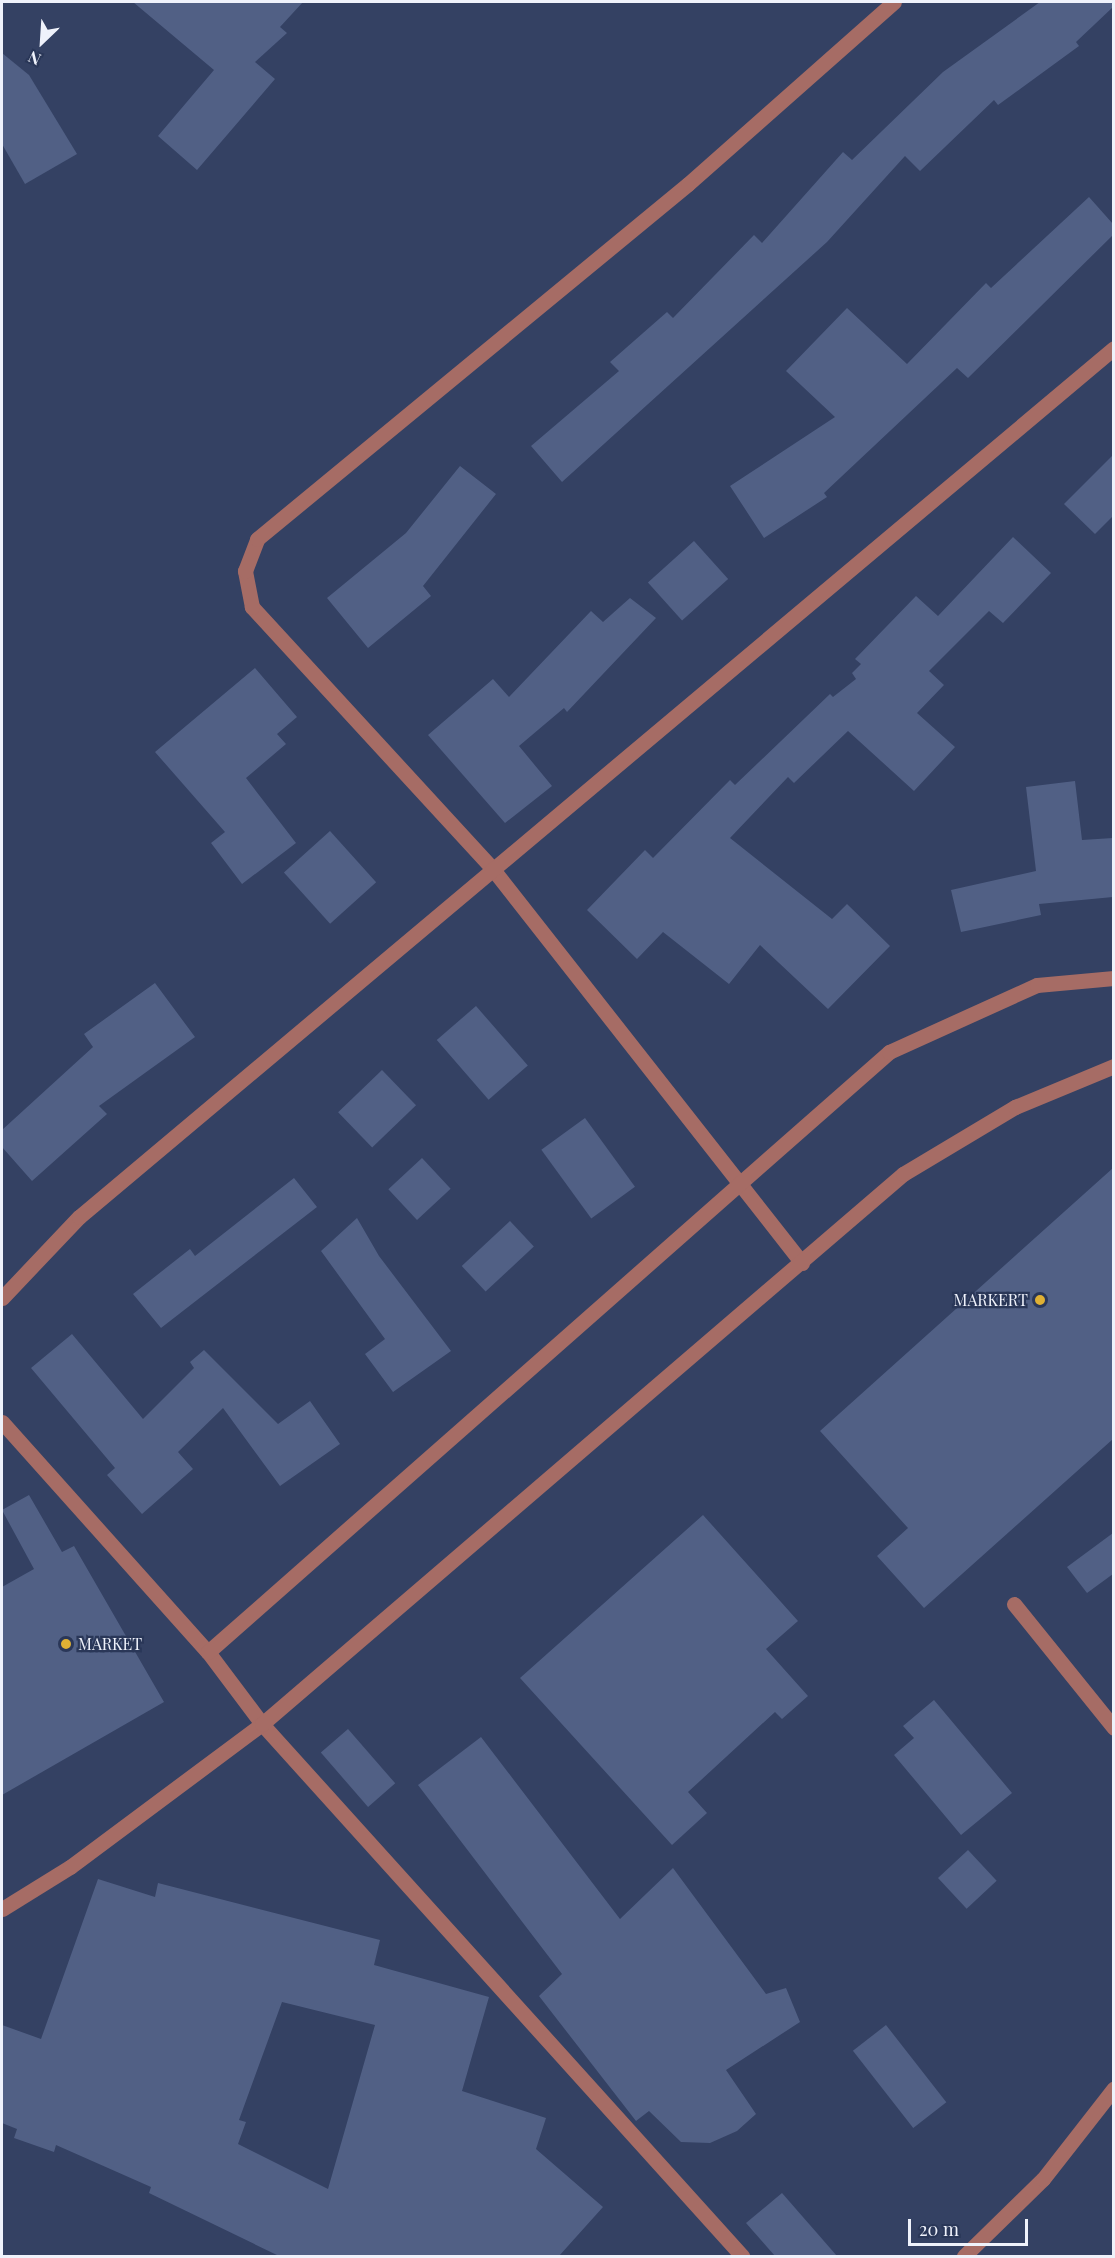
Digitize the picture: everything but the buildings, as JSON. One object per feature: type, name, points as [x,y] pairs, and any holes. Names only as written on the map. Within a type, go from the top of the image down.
[{"type":"street","points":[[802,1263],[736,1184],[492,868],[252,607],[245,571],[257,539],[688,184],[894,2]]},
{"type":"street","points":[[2,1298],[79,1217],[1113,348]]},
{"type":"street","points":[[208,1652],[736,1184],[889,1052],[1037,985],[1113,978]]},
{"type":"street","points":[[2,1909],[70,1867],[262,1724],[903,1174],[1016,1107],[1113,1066]]},
{"type":"street","points":[[2,1422],[208,1652],[262,1724],[742,2256]]},
{"type":"street","points":[[1014,1604],[1113,1728]]},
{"type":"street","points":[[964,2256],[1043,2179],[1113,2088]]},
{"type":"place","name":"MARKERT","points":[[1040,1300]]},
{"type":"place","name":"MARKET","points":[[66,1644]]}]
